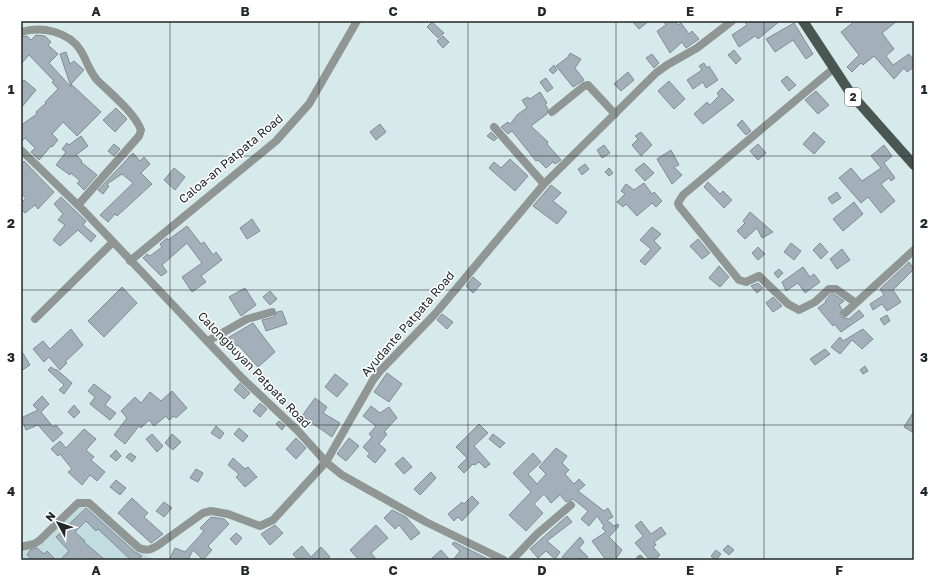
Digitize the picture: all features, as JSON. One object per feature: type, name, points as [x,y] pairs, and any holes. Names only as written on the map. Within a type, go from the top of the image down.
[{"type":"main road","name":"2","points":[[803,21],[833,69],[851,94],[914,165]]},
{"type":"street","name":"Caloa-an Patpata Road","points":[[130,261],[276,141],[309,104],[357,21]]},
{"type":"street","name":"Ayudante Patpata Road","points":[[21,547],[34,544],[40,540],[74,506],[84,501],[90,503],[139,548],[144,550],[150,550],[157,546],[203,513],[219,512],[260,526],[273,520],[326,462],[373,380],[380,371],[440,309],[544,184],[656,73],[697,48],[732,21]]},
{"type":"street","points":[[21,32],[38,29],[48,30],[56,32],[75,44],[81,50],[93,76],[136,120],[141,130],[139,136],[78,205]]},
{"type":"street","points":[[833,69],[683,194],[678,203],[710,247],[739,280],[746,282],[759,276],[783,300],[799,310],[815,302],[829,289],[836,289],[856,303]]},
{"type":"street","points":[[552,112],[584,86],[588,85],[615,114]]},
{"type":"street","points":[[494,127],[544,184]]},
{"type":"street","name":"Calongbuyan Patpata Road","points":[[21,150],[78,205],[242,378],[298,431],[326,462],[342,475],[426,522],[504,560]]},
{"type":"street","points":[[35,319],[112,242]]},
{"type":"street","points":[[845,313],[914,250]]},
{"type":"street","points":[[208,341],[247,319],[272,312]]},
{"type":"street","points":[[512,560],[537,534],[571,505]]},
{"type":"shaded area","points":[[86,504],[90,505],[143,554],[154,560],[26,560],[21,555],[29,547],[39,544],[49,537],[78,508]]},
{"type":"building","points":[[632,21],[649,21],[639,29]]},
{"type":"building","points":[[663,21],[675,21],[678,25],[681,23],[689,34],[692,31],[699,39],[686,48],[682,42],[670,53],[657,31],[666,25]]},
{"type":"building","points":[[744,21],[780,21],[758,39],[755,36],[739,47],[732,35],[747,25]]},
{"type":"building","points":[[855,21],[897,21],[882,33],[894,49],[886,56],[893,65],[909,54],[914,61],[914,67],[907,72],[904,68],[894,79],[874,56],[863,65],[861,63],[852,72],[847,67],[859,55],[841,32]]},
{"type":"building","points":[[432,22],[444,33],[438,38],[427,27]]},
{"type":"building","points":[[794,23],[813,54],[806,59],[793,40],[775,52],[766,39]]},
{"type":"building","points":[[36,35],[45,36],[51,42],[48,45],[58,54],[49,63],[71,87],[60,54],[66,52],[70,64],[74,61],[84,70],[71,84],[101,112],[77,136],[63,122],[52,134],[58,140],[39,160],[31,152],[35,148],[25,138],[21,142],[21,125],[37,114],[36,112],[58,89],[52,82],[54,81],[29,55],[21,64],[21,37],[27,36],[31,40]]},
{"type":"building","points":[[443,36],[449,42],[443,48],[437,41]]},
{"type":"building","points":[[734,50],[741,59],[736,64],[728,55]]},
{"type":"building","points":[[570,53],[581,59],[575,68],[584,80],[573,87],[556,66],[568,57]]},
{"type":"building","points":[[652,54],[659,63],[654,68],[646,58]]},
{"type":"building","points":[[704,63],[707,68],[709,66],[718,80],[706,88],[703,82],[693,89],[687,80],[702,70],[699,66]]},
{"type":"building","points":[[554,65],[557,70],[553,74],[549,70]]},
{"type":"building","points":[[628,72],[634,80],[621,91],[614,84]]},
{"type":"building","points":[[787,76],[796,85],[789,91],[781,81]]},
{"type":"building","points":[[546,78],[553,88],[547,92],[540,82]]},
{"type":"building","points":[[24,80],[36,90],[21,108],[21,84]]},
{"type":"building","points":[[669,81],[685,99],[674,109],[658,91]]},
{"type":"building","points":[[722,88],[734,100],[703,124],[694,114],[707,102],[710,105],[719,96],[717,93]]},
{"type":"building","points":[[816,91],[829,105],[818,114],[805,100]]},
{"type":"building","points":[[540,92],[547,103],[545,104],[548,109],[547,114],[531,126],[548,142],[547,144],[561,160],[555,164],[553,162],[546,168],[538,160],[536,161],[512,131],[508,134],[501,127],[508,122],[510,124],[518,114],[527,108],[522,100],[528,97],[530,99]]},
{"type":"building","points":[[116,108],[127,119],[115,132],[103,120]]},
{"type":"building","points":[[742,120],[751,131],[746,135],[737,125]]},
{"type":"building","points":[[380,124],[386,132],[376,140],[370,132]]},
{"type":"building","points":[[491,132],[497,138],[494,141],[487,136]]},
{"type":"building","points":[[641,132],[652,145],[641,156],[632,145],[638,139],[635,136]]},
{"type":"building","points":[[814,132],[825,142],[814,154],[803,144]]},
{"type":"building","points":[[81,136],[88,146],[76,155],[82,161],[81,162],[97,175],[84,190],[77,183],[80,181],[71,173],[70,175],[56,165],[66,152],[62,149],[67,143],[69,145]]},
{"type":"building","points":[[114,144],[120,149],[114,156],[108,151]]},
{"type":"building","points":[[758,144],[766,153],[758,160],[750,151]]},
{"type":"building","points":[[604,145],[610,153],[602,158],[597,150]]},
{"type":"building","points":[[884,145],[892,156],[884,163],[895,178],[891,181],[889,178],[881,184],[895,201],[881,213],[868,197],[861,203],[839,178],[851,168],[862,181],[881,168],[871,156]]},
{"type":"building","points":[[671,150],[679,165],[674,167],[682,175],[672,184],[657,159]]},
{"type":"building","points":[[133,153],[140,161],[144,157],[150,164],[141,173],[152,184],[117,216],[115,214],[108,222],[100,215],[133,183],[122,174],[107,184],[109,186],[103,194],[98,190]]},
{"type":"building","points":[[510,159],[528,176],[515,191],[489,168],[494,162],[501,168]]},
{"type":"building","points":[[24,161],[54,192],[38,209],[35,205],[25,213],[21,209],[21,203],[26,198],[21,194],[21,165]]},
{"type":"building","points":[[644,163],[654,173],[645,181],[635,170]]},
{"type":"building","points":[[585,164],[589,169],[582,175],[578,169]]},
{"type":"building","points":[[174,168],[185,177],[175,190],[164,180]]},
{"type":"building","points":[[609,168],[613,173],[609,176],[605,172]]},
{"type":"building","points":[[708,182],[720,194],[723,191],[732,200],[724,208],[704,187]]},
{"type":"building","points":[[644,183],[652,194],[654,192],[662,201],[656,207],[652,203],[637,216],[626,204],[623,207],[617,202],[625,194],[621,191],[626,184],[634,190]]},
{"type":"building","points":[[551,185],[561,193],[553,201],[567,212],[557,224],[533,206]]},
{"type":"building","points":[[837,192],[841,198],[832,204],[828,198]]},
{"type":"building","points":[[61,197],[86,221],[83,225],[96,236],[91,242],[78,230],[60,246],[53,240],[65,225],[58,220],[63,214],[54,204]]},
{"type":"building","points":[[854,202],[863,214],[843,231],[833,219]]},
{"type":"building","points":[[750,212],[773,232],[762,238],[757,228],[745,239],[737,231],[745,223],[743,221]]},
{"type":"building","points":[[252,219],[260,231],[247,239],[240,228]]},
{"type":"building","points":[[187,226],[201,244],[204,242],[213,255],[216,252],[222,260],[201,276],[206,282],[192,292],[182,277],[202,263],[187,243],[162,265],[167,272],[161,276],[143,258],[147,254],[150,256],[162,247],[160,244],[167,238],[168,240]]},
{"type":"building","points":[[652,227],[661,234],[654,241],[661,248],[645,265],[640,261],[651,249],[640,240]]},
{"type":"building","points":[[698,239],[710,253],[702,259],[690,246]]},
{"type":"building","points":[[791,243],[801,251],[794,260],[784,252]]},
{"type":"building","points":[[820,243],[828,252],[821,259],[813,250]]},
{"type":"building","points":[[758,247],[765,254],[758,260],[752,253]]},
{"type":"building","points":[[842,249],[850,260],[837,269],[830,259]]},
{"type":"building","points":[[909,262],[914,269],[893,290],[901,302],[887,311],[882,304],[873,310],[870,304],[884,295],[880,289]]},
{"type":"building","points":[[719,266],[729,277],[720,287],[709,278]]},
{"type":"building","points":[[803,267],[810,277],[814,274],[820,282],[805,293],[798,283],[786,291],[782,282]]},
{"type":"building","points":[[779,269],[783,273],[778,278],[774,273]]},
{"type":"building","points":[[473,277],[481,284],[473,293],[466,286]]},
{"type":"building","points":[[758,283],[763,288],[757,293],[751,286]]},
{"type":"building","points":[[122,287],[137,303],[104,337],[88,321]]},
{"type":"building","points":[[245,288],[256,305],[241,316],[229,297]]},
{"type":"building","points":[[270,291],[277,299],[270,305],[263,297]]},
{"type":"building","points":[[831,294],[834,294],[844,301],[839,305],[842,309],[840,314],[841,317],[849,319],[859,310],[864,316],[841,332],[834,324],[833,326],[818,308],[826,302],[825,301]]},
{"type":"building","points":[[773,297],[782,306],[773,312],[766,303]]},
{"type":"building","points":[[282,311],[287,324],[266,331],[262,320],[274,317],[277,312]]},
{"type":"building","points":[[442,314],[453,322],[447,329],[437,320]]},
{"type":"building","points":[[887,315],[890,321],[884,325],[880,319]]},
{"type":"building","points":[[253,323],[275,352],[258,367],[238,345],[232,352],[221,342]]},
{"type":"building","points":[[71,329],[83,345],[65,362],[67,363],[60,370],[49,357],[44,362],[33,349],[43,341],[50,349]]},
{"type":"building","points":[[863,329],[873,339],[862,349],[852,340],[840,354],[831,347],[840,337],[843,341]]},
{"type":"building","points":[[825,349],[830,354],[815,365],[810,359]]},
{"type":"building","points":[[21,350],[30,365],[21,371]]},
{"type":"building","points":[[865,366],[868,371],[863,374],[860,370]]},
{"type":"building","points":[[51,367],[55,370],[56,369],[72,383],[64,394],[59,390],[64,385],[48,370]]},
{"type":"building","points":[[387,373],[402,384],[389,402],[374,392]]},
{"type":"building","points":[[335,374],[348,384],[337,397],[325,387]]},
{"type":"building","points":[[240,383],[250,393],[244,399],[234,390]]},
{"type":"building","points":[[94,384],[111,397],[105,405],[116,413],[110,420],[90,404],[95,397],[88,391]]},
{"type":"building","points":[[172,391],[187,408],[176,418],[174,416],[169,420],[166,416],[154,426],[149,420],[141,428],[139,426],[125,444],[114,435],[127,418],[121,411],[135,397],[141,403],[150,392],[161,401]]},
{"type":"building","points":[[42,396],[49,404],[41,412],[53,427],[56,425],[63,433],[53,442],[38,425],[26,430],[21,418],[38,410],[33,405]]},
{"type":"building","points":[[315,398],[327,407],[323,413],[340,423],[332,437],[302,416]]},
{"type":"building","points":[[260,403],[267,409],[260,417],[253,411]]},
{"type":"building","points":[[74,405],[80,412],[74,418],[68,412]]},
{"type":"building","points":[[371,406],[380,413],[389,407],[397,418],[384,432],[387,434],[379,444],[386,450],[375,463],[367,456],[370,454],[363,447],[372,437],[369,434],[376,426],[363,416]]},
{"type":"building","points":[[914,411],[914,433],[904,427]]},
{"type":"building","points":[[279,421],[285,426],[282,430],[276,424]]},
{"type":"building","points":[[479,424],[488,433],[474,446],[490,464],[485,468],[479,462],[475,465],[473,464],[464,473],[458,467],[467,458],[456,447]]},
{"type":"building","points":[[216,426],[224,433],[220,439],[211,433]]},
{"type":"building","points":[[239,428],[248,436],[243,442],[234,434]]},
{"type":"building","points":[[84,429],[96,439],[86,450],[94,457],[91,460],[105,472],[97,481],[90,475],[82,485],[68,472],[72,469],[60,454],[58,456],[51,449],[60,441],[66,448]]},
{"type":"building","points":[[152,434],[163,446],[157,452],[146,439]]},
{"type":"building","points":[[172,434],[181,442],[173,450],[165,443]]},
{"type":"building","points":[[493,434],[505,443],[500,448],[489,439]]},
{"type":"building","points":[[296,438],[306,448],[296,459],[286,449]]},
{"type":"building","points":[[349,438],[359,446],[346,461],[337,454]]},
{"type":"building","points":[[556,448],[567,456],[562,463],[569,470],[565,474],[574,484],[579,479],[585,485],[578,491],[604,511],[608,508],[613,517],[607,520],[614,526],[618,524],[619,526],[609,537],[622,550],[615,560],[606,560],[592,541],[606,532],[602,528],[604,526],[597,516],[589,526],[581,519],[588,511],[573,499],[566,502],[560,495],[551,503],[544,494],[534,504],[543,513],[526,531],[509,515],[531,492],[513,473],[533,453],[541,462],[528,474],[537,484],[546,474],[539,467]]},
{"type":"building","points":[[116,450],[121,456],[116,461],[110,456]]},
{"type":"building","points":[[130,453],[136,457],[132,462],[126,457]]},
{"type":"building","points":[[403,457],[412,467],[404,474],[395,464]]},
{"type":"building","points":[[233,458],[245,469],[248,467],[257,477],[245,487],[236,477],[239,474],[228,465]]},
{"type":"building","points":[[196,469],[203,473],[198,482],[190,478]]},
{"type":"building","points":[[431,472],[436,478],[420,495],[414,489]]},
{"type":"building","points":[[116,480],[126,488],[120,495],[110,487]]},
{"type":"building","points":[[472,496],[479,503],[462,521],[458,517],[454,521],[448,514],[462,502],[464,504]]},
{"type":"building","points":[[132,498],[148,513],[144,517],[163,534],[151,543],[118,513]]},
{"type":"building","points":[[164,502],[172,508],[164,517],[156,511]]},
{"type":"building","points":[[86,508],[135,552],[142,556],[138,560],[131,560],[98,529],[96,531],[86,521],[75,532],[105,560],[60,560],[69,551],[56,537]]},
{"type":"building","points":[[392,510],[406,517],[420,533],[411,540],[399,525],[395,529],[384,518]]},
{"type":"building","points":[[567,516],[572,522],[547,541],[560,552],[555,559],[546,551],[538,558],[530,549]]},
{"type":"building","points":[[211,517],[224,519],[229,524],[208,546],[212,550],[203,560],[193,550],[188,560],[169,560],[175,548],[185,552],[204,531],[200,528]]},
{"type":"building","points":[[641,521],[651,534],[661,527],[666,534],[654,542],[656,545],[653,547],[660,555],[655,560],[650,560],[635,543],[643,536],[635,526]]},
{"type":"building","points":[[275,525],[283,533],[270,545],[261,534]]},
{"type":"building","points":[[376,525],[388,538],[371,553],[377,560],[359,560],[350,550]]},
{"type":"building","points":[[236,533],[242,538],[236,545],[230,539]]},
{"type":"building","points":[[580,537],[584,542],[579,548],[588,557],[585,560],[566,560],[562,557]]},
{"type":"building","points":[[454,542],[489,560],[453,560],[460,551],[452,544]]},
{"type":"building","points":[[728,545],[734,550],[729,555],[723,550]]},
{"type":"building","points":[[302,546],[311,557],[321,547],[330,557],[326,560],[298,560],[293,554]]},
{"type":"building","points":[[37,548],[44,554],[47,551],[56,560],[33,560],[27,555],[30,550]]},
{"type":"building","points":[[441,550],[450,560],[430,560]]},
{"type":"building","points":[[716,550],[721,554],[716,560],[711,556]]}]
